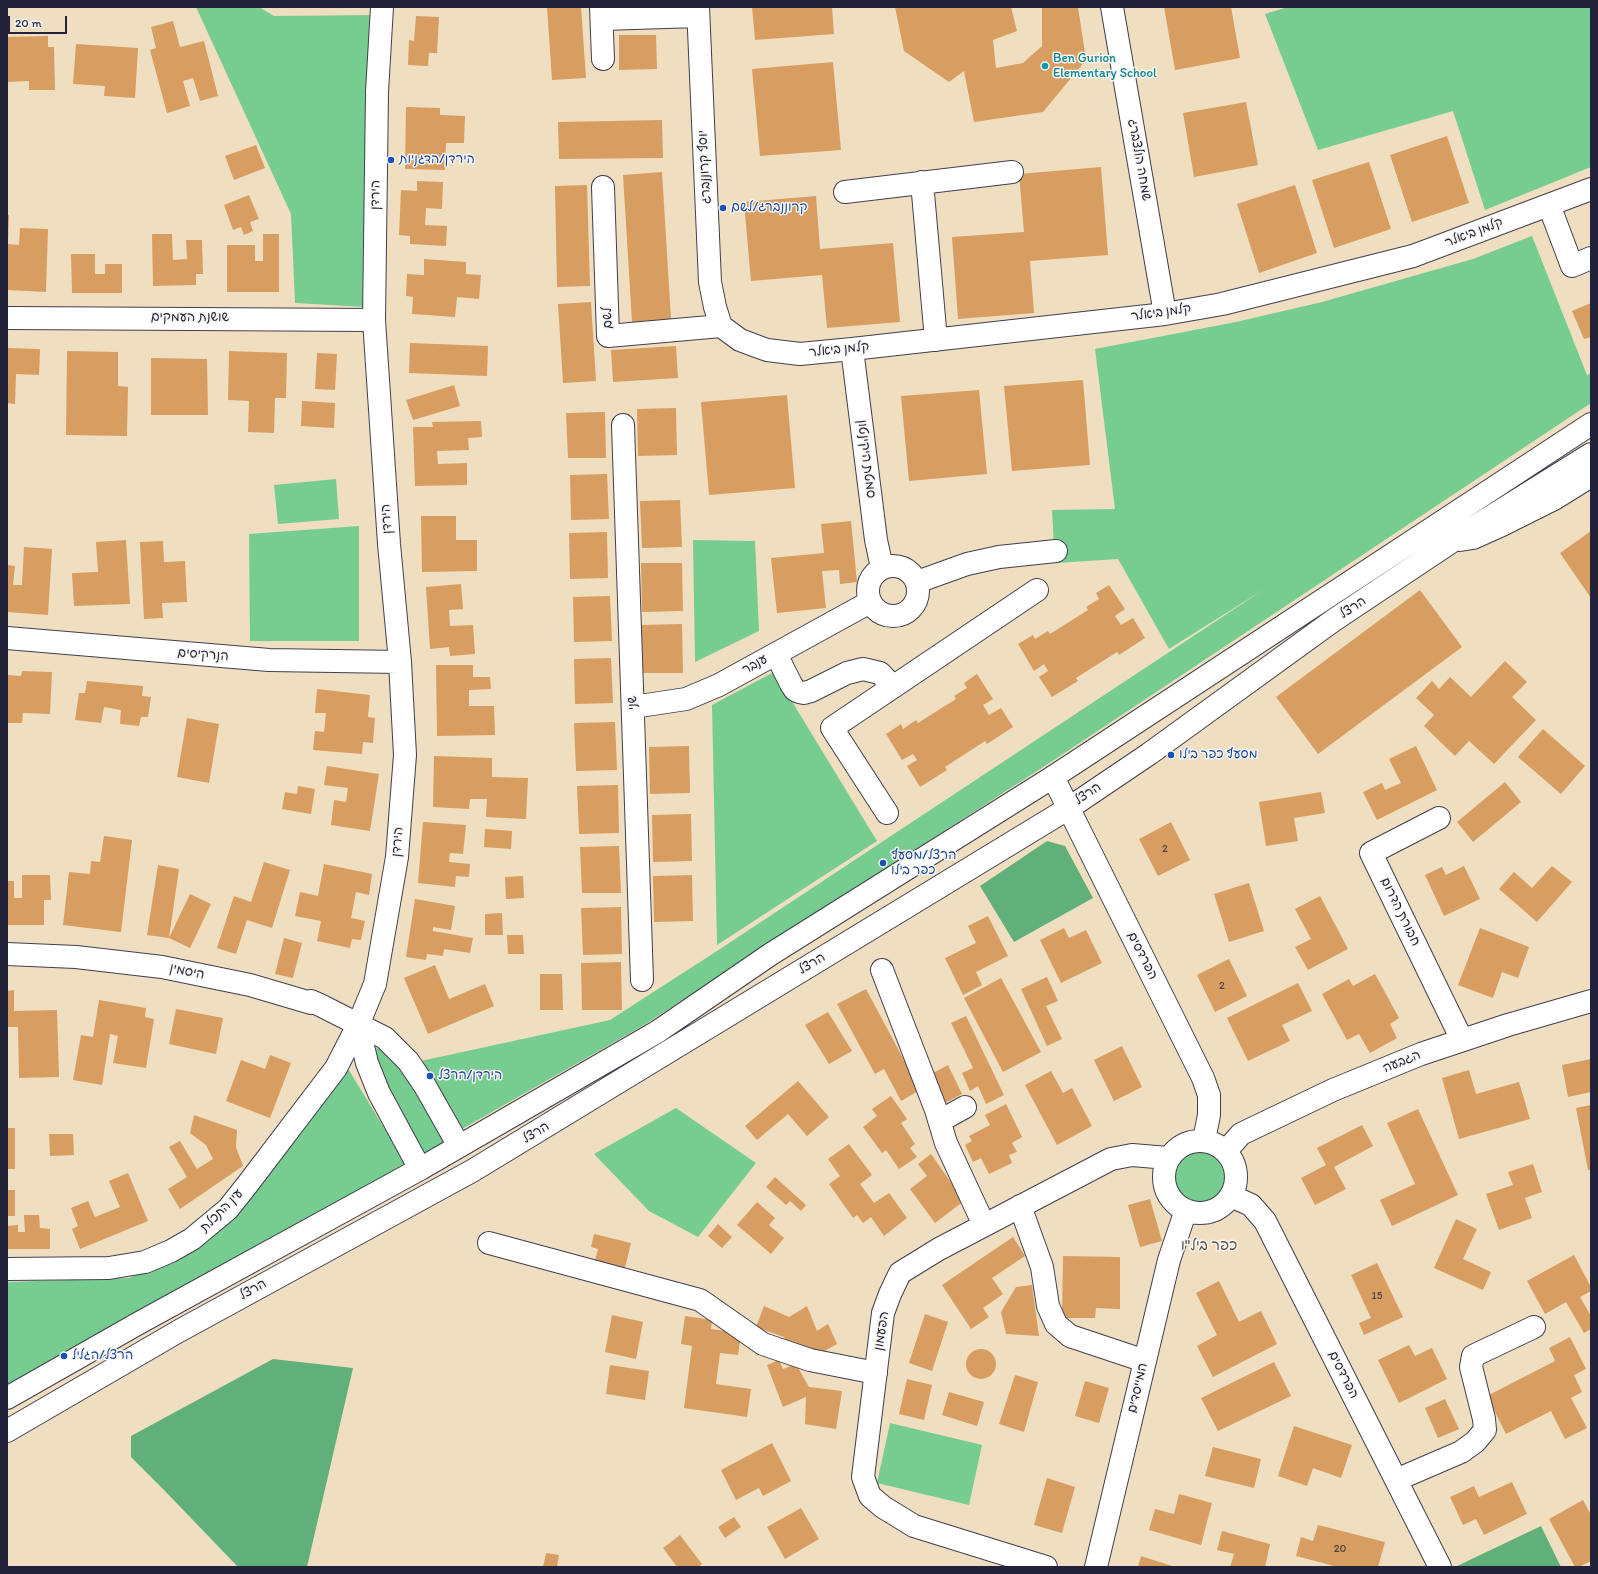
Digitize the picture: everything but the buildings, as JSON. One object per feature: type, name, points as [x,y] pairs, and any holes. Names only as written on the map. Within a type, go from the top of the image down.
[{"type":"street","name":"הירדן","points":[[358,1025],[375,984],[397,857],[405,756],[400,662],[389,544],[374,320],[377,92],[382,7]]},
{"type":"street","name":"שמחה הולצברג","points":[[1112,7],[1165,314]]},
{"type":"street","points":[[603,59],[601,13],[698,11]]},
{"type":"street","name":"יוסף קרוננברג","points":[[698,11],[710,282],[715,307],[721,326]]},
{"type":"street","points":[[845,192],[1012,172]]},
{"type":"street","points":[[922,182],[936,340]]},
{"type":"street","name":"לשם","points":[[603,187],[608,336],[721,326]]},
{"type":"street","name":"קלמן ביאלר","points":[[721,326],[740,340],[767,350],[800,354],[1165,314],[1222,304],[1413,256],[1591,188]]},
{"type":"street","points":[[1549,204],[1572,266],[1591,258]]},
{"type":"street","name":"שושנת העמקים","points":[[7,318],[374,320]]},
{"type":"street","name":"סמטת היקינטון","points":[[852,349],[876,540],[882,568]]},
{"type":"street","name":"הרצל","points":[[7,1398],[139,1323],[420,1168],[657,1032],[771,954],[1053,777],[1591,424]]},
{"type":"street","name":"שני","points":[[623,425],[642,980]]},
{"type":"street","name":"הרצל","points":[[7,1431],[193,1324],[472,1171],[1069,808],[1155,749],[1297,646],[1451,542],[1591,454]]},
{"type":"street","points":[[1451,542],[1473,538],[1502,525],[1554,499],[1591,476]]},
{"type":"street","points":[[917,582],[967,564],[1056,551]]},
{"type":"street","points":[[898,566],[912,575],[917,582],[918,590],[915,602],[907,612],[899,616],[885,615],[879,612],[870,602],[868,586],[871,579],[882,568],[898,566]]},
{"type":"street","points":[[887,813],[832,728],[1037,590]]},
{"type":"street","name":"ענבר","points":[[633,707],[686,699],[720,685],[870,602]]},
{"type":"street","name":"הנרקיסים","points":[[7,638],[269,660],[400,662]]},
{"type":"street","points":[[776,654],[795,690],[804,694],[847,673],[863,669],[880,673],[894,686]]},
{"type":"street","name":"הפרדסים","points":[[1053,777],[1203,1078],[1209,1095],[1210,1115],[1204,1140]]},
{"type":"street","name":"חבורת הדרום","points":[[1439,818],[1371,853],[1462,1040]]},
{"type":"street","name":"היסמין","points":[[7,954],[76,958],[162,967],[250,985],[311,1003],[312,1001],[385,1038],[408,1061],[425,1086],[459,1146]]},
{"type":"street","points":[[882,970],[940,1121],[946,1143],[984,1225]]},
{"type":"street","name":"הגבעה","points":[[1226,1151],[1241,1134],[1284,1112],[1421,1054],[1508,1025],[1591,1002]]},
{"type":"street","points":[[358,1025],[366,1063],[379,1093],[420,1168]]},
{"type":"street","name":"עין התכלת","points":[[7,1269],[109,1268],[145,1262],[171,1251],[192,1239],[228,1209],[247,1185],[336,1068],[358,1025]]},
{"type":"street","points":[[940,1121],[965,1107]]},
{"type":"street","points":[[1204,1140],[1216,1144],[1226,1151],[1232,1160],[1236,1172],[1235,1184],[1231,1196],[1222,1206],[1211,1212],[1198,1213],[1186,1210],[1176,1205],[1168,1195],[1164,1183],[1164,1170],[1168,1158],[1180,1146],[1191,1141],[1204,1140]]},
{"type":"street","name":"הפעמון","points":[[1046,1567],[914,1526],[870,1496],[863,1478],[883,1313],[900,1272],[932,1252],[1111,1159],[1132,1155],[1168,1158]]},
{"type":"street","name":"הפרדסים","points":[[1231,1196],[1252,1205],[1265,1221],[1440,1567]]},
{"type":"street","points":[[1020,1206],[1042,1267],[1048,1306],[1056,1324],[1070,1336],[1145,1361]]},
{"type":"street","name":"המייסדים","points":[[1096,1567],[1169,1260],[1186,1210]]},
{"type":"street","points":[[489,1243],[700,1300],[762,1344],[810,1360],[876,1373]]},
{"type":"street","points":[[1396,1480],[1461,1452],[1475,1442],[1485,1430],[1471,1367],[1473,1356],[1534,1327]]},
{"type":"green space","points":[[196,7],[259,7],[274,16],[376,15],[365,307],[295,303],[291,214]]},
{"type":"green space","points":[[1288,7],[1591,7],[1591,167],[1485,210],[1453,111],[1318,150],[1265,14]]},
{"type":"green space","points":[[1532,236],[1587,375],[1591,373],[1591,403],[1054,760],[644,1025],[462,1129],[421,1061],[610,1020],[717,951],[1266,588],[1169,649],[1118,559],[1055,563],[1052,510],[1115,509],[1095,349],[1236,322],[1322,302],[1473,259]]},
{"type":"green space","points":[[336,479],[339,519],[278,524],[274,485]]},
{"type":"green space","points":[[359,526],[359,641],[250,641],[249,534]]},
{"type":"green space","points":[[693,540],[755,541],[759,631],[695,662]]},
{"type":"green space","points":[[774,672],[877,841],[717,945],[712,705]]},
{"type":"green space","points":[[1047,841],[1065,846],[1093,898],[1014,942],[980,886]]},
{"type":"green space","points":[[388,1047],[453,1143],[419,1158],[372,1054],[377,1048]]},
{"type":"green space","points":[[347,1067],[406,1164],[7,1385],[7,1282],[129,1278],[172,1259]]},
{"type":"green space","points":[[676,1108],[756,1163],[698,1237],[649,1211],[594,1154]]},
{"type":"green space","points":[[1195,1150],[1205,1150],[1215,1154],[1223,1162],[1227,1172],[1227,1182],[1223,1192],[1215,1200],[1205,1204],[1195,1204],[1185,1200],[1177,1192],[1173,1182],[1173,1172],[1177,1162],[1185,1154]]},
{"type":"green space","points":[[273,1359],[353,1368],[307,1567],[238,1567],[131,1457],[131,1436]]},
{"type":"green space","points":[[890,1423],[982,1445],[969,1505],[877,1483]]},
{"type":"green space","points":[[1541,1526],[1561,1567],[1455,1567]]},
{"type":"place","name":"Ben Gurion Elementary School","points":[[1045,66]]},
{"type":"place","name":"הירדן/הדגניות","points":[[391,160]]},
{"type":"place","name":"קרוננברג/לשם","points":[[723,208]]},
{"type":"place","name":"מסעף כפר בילו","points":[[1171,755]]},
{"type":"place","name":"הרצל/מסעף כפר בילו","points":[[883,863]]},
{"type":"place","name":"הירדן/הרצל","points":[[430,1076]]},
{"type":"place","name":"הרצל/הגליל","points":[[64,1356]]},
{"type":"district","name":"כפר ביל\"ו","points":[[1209,1246]]}]
